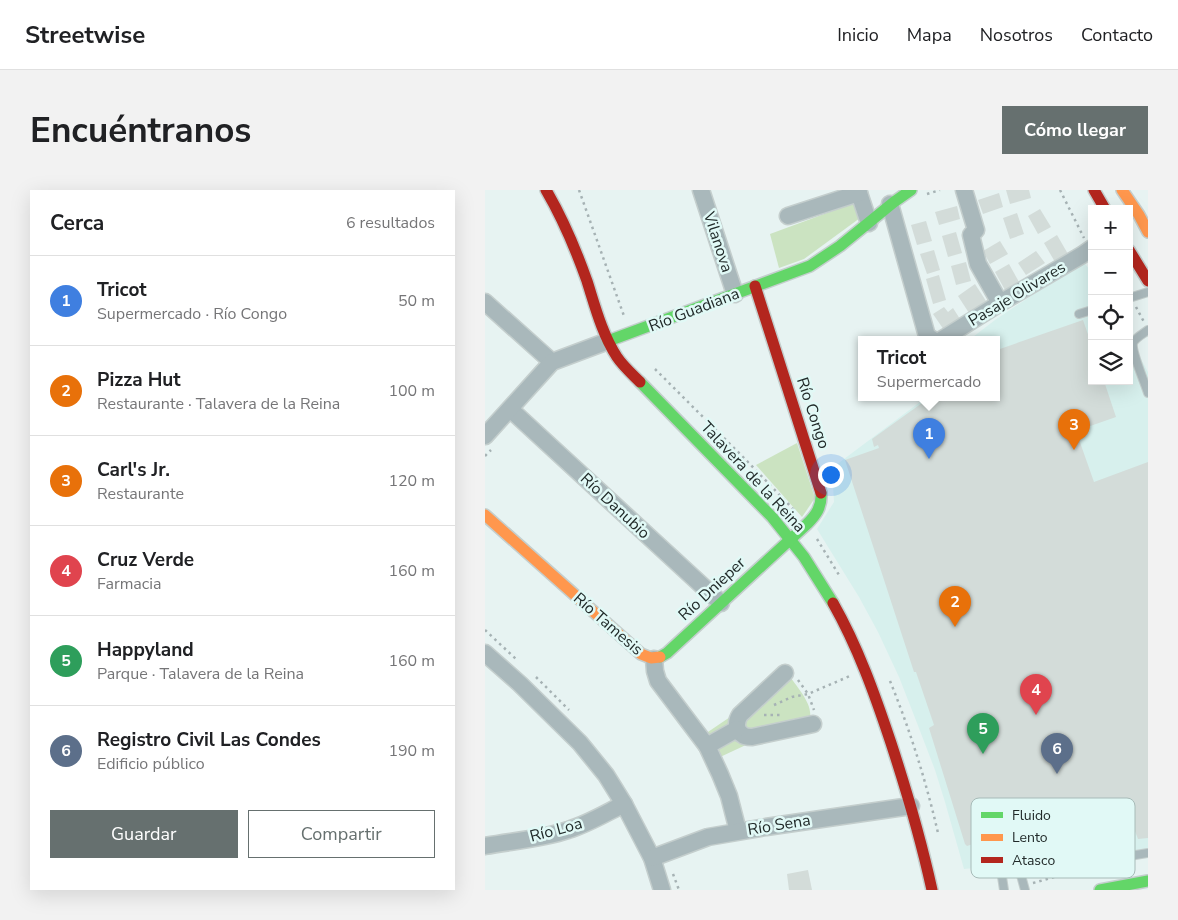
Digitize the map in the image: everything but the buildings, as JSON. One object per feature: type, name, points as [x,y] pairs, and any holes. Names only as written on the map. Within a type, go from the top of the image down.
[{"type":"street","name":"Talavera de la Reina","points":[[546,190],[572,240],[608,341],[618,359],[772,517],[809,565],[837,610],[866,671],[878,705],[911,806],[932,890]]},
{"type":"street","name":"Vilanova","points":[[701,190],[735,294]]},
{"type":"street","name":"Río Guadiana","points":[[485,436],[552,362],[810,266],[842,245],[891,204],[911,190]]},
{"type":"street","points":[[964,190],[976,230],[971,235],[978,264],[1000,303]]},
{"type":"street","points":[[1094,190],[1103,205]]},
{"type":"street","points":[[1122,190],[1143,213],[1148,232]]},
{"type":"street","points":[[788,216],[858,191],[869,223]]},
{"type":"street","points":[[891,204],[927,336]]},
{"type":"street","name":"Pasaje Olivares","points":[[947,336],[1090,250]]},
{"type":"street","points":[[1133,257],[1148,282]]},
{"type":"street","name":"Río Congo","points":[[755,286],[822,496],[818,512],[790,539]]},
{"type":"street","points":[[485,302],[552,362]]},
{"type":"street","name":"Río Danubio","points":[[509,409],[721,603]]},
{"type":"street","name":"Río Tamesis","points":[[485,515],[641,654],[647,658],[654,659],[658,681],[707,746],[729,796],[738,831]]},
{"type":"street","name":"Río Dnieper","points":[[654,659],[667,653],[790,539]]},
{"type":"street","points":[[485,653],[581,743],[606,775],[624,804],[652,858],[662,890]]},
{"type":"street","points":[[785,673],[740,715],[737,720],[737,729],[742,735],[752,737],[813,724]]},
{"type":"street","points":[[707,746],[737,729]]},
{"type":"street","name":"Río Loa","points":[[485,846],[567,831],[624,804]]},
{"type":"street","name":"Río Sena","points":[[652,858],[707,837],[911,806]]},
{"type":"street","points":[[1100,890],[1148,881]]},
{"type":"lane","points":[[1133,297],[1148,292]]},
{"type":"lane","points":[[1079,314],[1088,311]]},
{"type":"lane","points":[[1148,330],[1135,340],[1133,345],[1148,393]]},
{"type":"lane","points":[[1135,855],[1148,853]]},
{"type":"path","points":[[1060,190],[1088,243]]},
{"type":"path","points":[[1133,303],[1144,322]]},
{"type":"path","points":[[752,704],[764,715],[776,704],[792,696],[809,694],[866,671]]},
{"type":"path","points":[[785,673],[793,673],[809,694],[817,721],[813,724]]},
{"type":"shaded area","points":[[1083,261],[1088,268],[1088,385],[1133,385],[1133,344],[1148,372],[1148,850],[1135,851],[1135,798],[971,798],[971,868],[964,869],[935,770],[899,677],[859,597],[817,529],[834,502],[832,468],[920,401],[1000,401],[1000,336],[974,336]]},
{"type":"green space","points":[[854,203],[860,218],[804,259],[779,268],[770,234]]},
{"type":"green space","points":[[797,443],[815,498],[802,517],[756,465]]},
{"type":"green space","points":[[791,678],[808,704],[810,709],[809,720],[749,731],[744,727],[746,716]]},
{"type":"green space","points":[[733,715],[748,744],[718,758],[705,734]]},
{"type":"traffic: fast","points":[[608,341],[810,266],[840,246],[911,190]]},
{"type":"traffic: fast","points":[[640,382],[772,517],[804,557],[833,603]]},
{"type":"traffic: fast","points":[[660,657],[667,653],[807,524],[818,510],[821,502],[821,493]]},
{"type":"traffic: fast","points":[[1100,890],[1148,881]]},
{"type":"traffic: slow","points":[[1122,190],[1148,232]]},
{"type":"traffic: slow","points":[[485,515],[641,654],[651,658],[660,657]]},
{"type":"traffic: jam","points":[[546,190],[574,246],[607,339],[619,360],[640,382]]},
{"type":"traffic: jam","points":[[1094,190],[1103,205]]},
{"type":"traffic: jam","points":[[1133,257],[1148,281]]},
{"type":"traffic: jam","points":[[755,286],[821,493]]},
{"type":"traffic: jam","points":[[833,603],[858,654],[885,725],[903,780],[932,890]]},
{"type":"place","name":"Carl's Jr.","points":[[1074,450]]},
{"type":"place","name":"Tricot","points":[[929,459]]},
{"type":"place","name":"Pizza Hut","points":[[955,627]]},
{"type":"place","name":"Cruz Verde","points":[[1036,715]]},
{"type":"place","name":"Happyland","points":[[983,754]]},
{"type":"place","name":"Registro Civil Las Condes","points":[[1057,774]]}]
